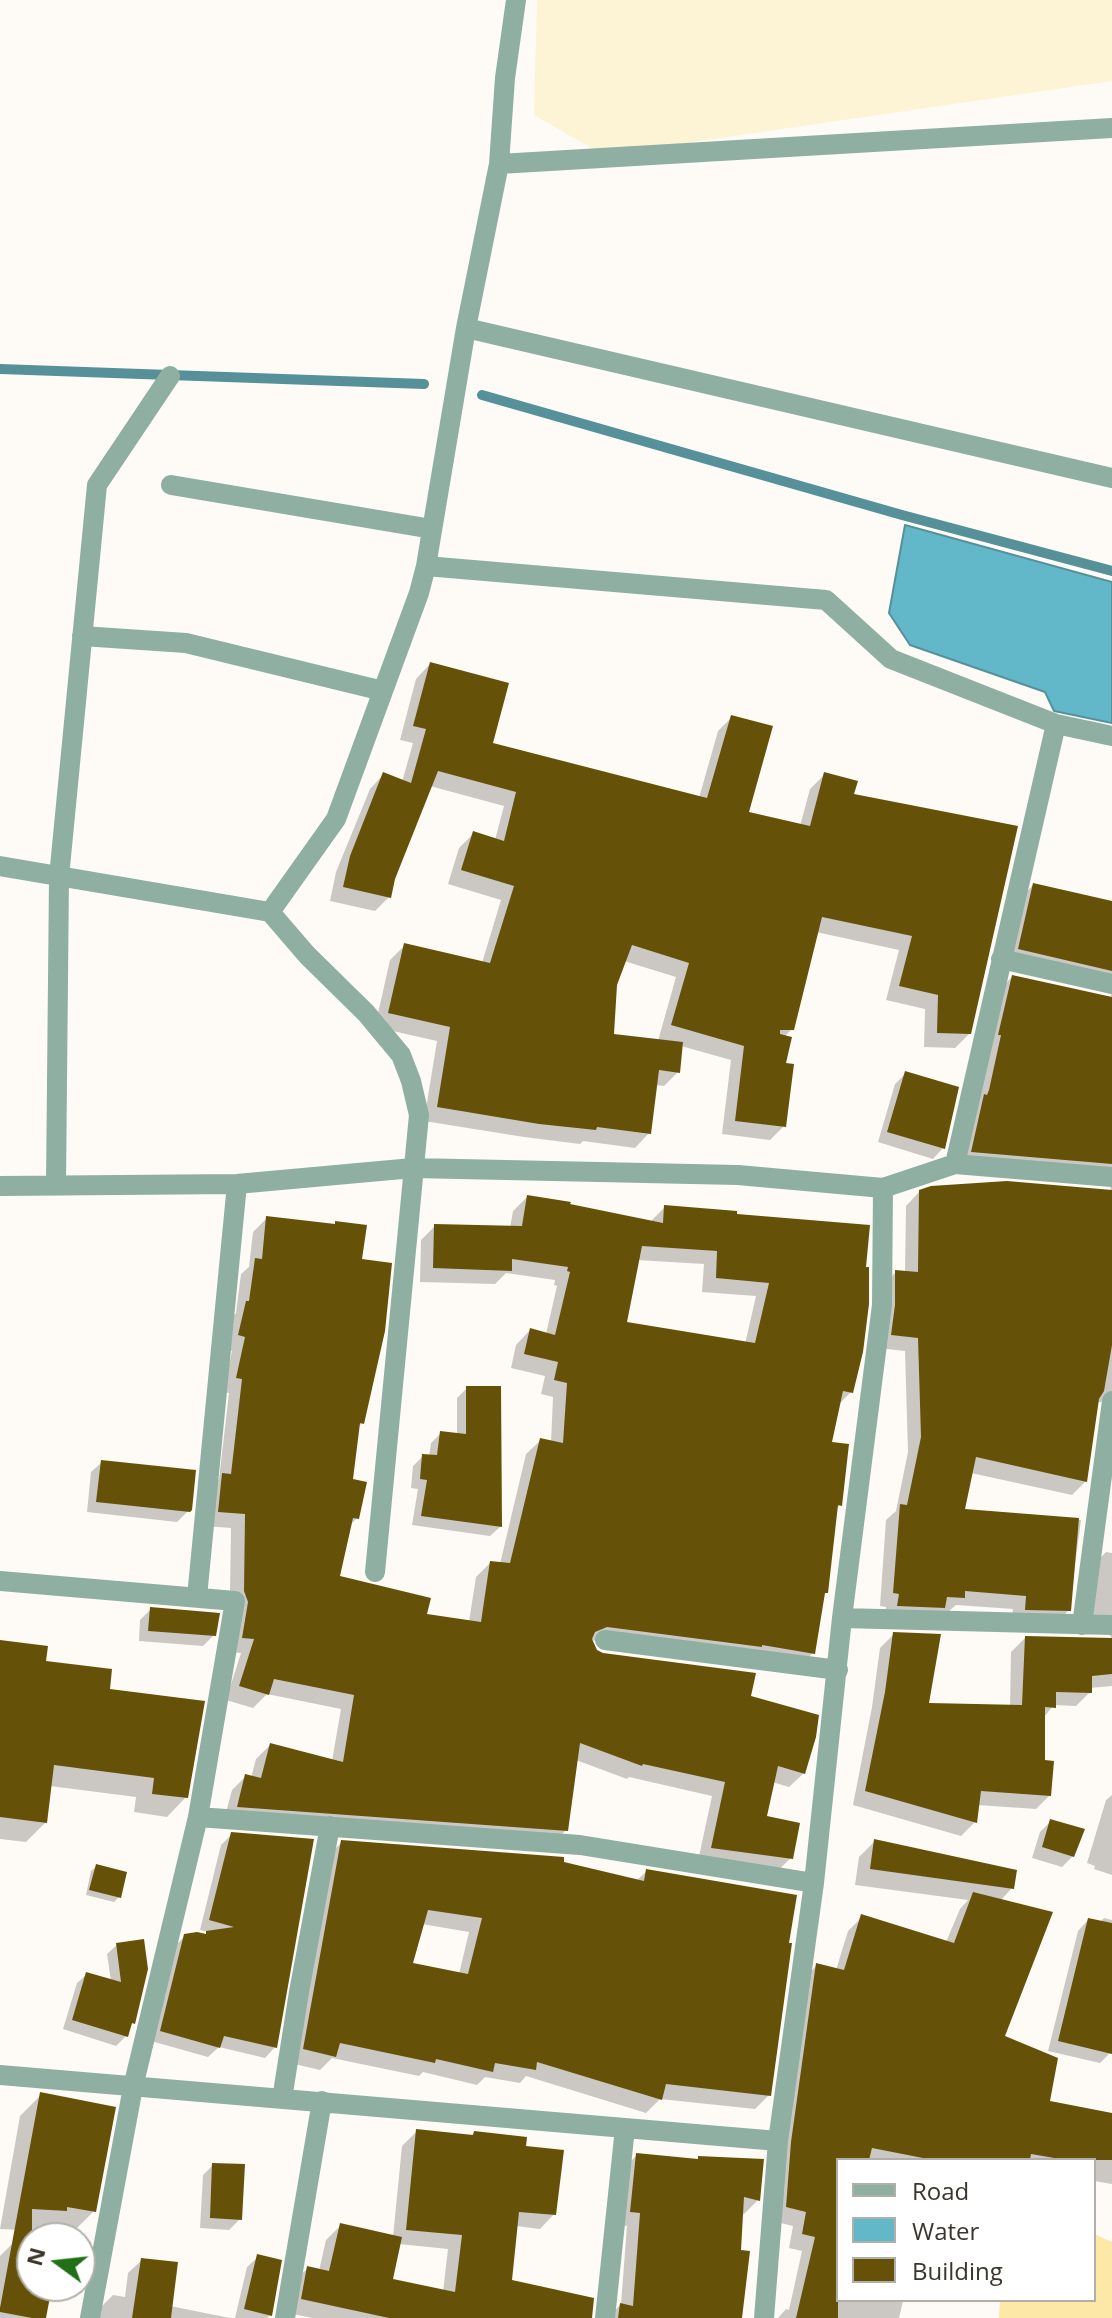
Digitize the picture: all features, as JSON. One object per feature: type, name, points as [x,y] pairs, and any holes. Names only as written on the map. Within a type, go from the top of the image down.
[{"type":"street","points":[[270,912],[336,819],[419,593],[499,164],[505,78],[516,0]]},
{"type":"street","points":[[499,164],[1112,128]]},
{"type":"street","points":[[466,328],[1112,478]]},
{"type":"street","points":[[56,1184],[59,877],[97,485],[170,376]]},
{"type":"street","points":[[171,485],[432,529]]},
{"type":"street","points":[[426,566],[826,600],[891,659],[1056,724],[1112,736]]},
{"type":"street","points":[[82,636],[186,643],[383,691]]},
{"type":"street","points":[[955,1164],[1056,724]]},
{"type":"street","points":[[0,866],[270,912],[307,955],[366,1013],[401,1055],[419,1115],[375,1572]]},
{"type":"street","points":[[1001,959],[1112,984]]},
{"type":"street","points":[[0,1186],[237,1184],[413,1168],[738,1175],[883,1188],[955,1164],[1112,1177]]},
{"type":"street","points":[[197,1597],[237,1184]]},
{"type":"street","points":[[764,2318],[778,2141],[814,1883],[842,1618],[882,1305],[883,1188]]},
{"type":"street","points":[[1082,1625],[1112,1401]]},
{"type":"street","points":[[0,1581],[235,1601],[198,1817],[133,2087],[90,2318]]},
{"type":"street","points":[[842,1618],[1112,1625]]},
{"type":"street","points":[[605,1640],[838,1670]]},
{"type":"street","points":[[198,1817],[580,1845],[814,1883]]},
{"type":"street","points":[[282,2099],[330,1826]]},
{"type":"street","points":[[0,2075],[778,2141]]},
{"type":"street","points":[[285,2318],[322,2101]]},
{"type":"street","points":[[605,2318],[625,2128]]},
{"type":"shaded area","points":[[537,0],[1112,0],[1112,81],[603,155],[534,115]]},
{"type":"shaded area","points":[[1096,2235],[1112,2242],[1112,2318],[999,2318],[1000,2302],[1096,2302]]},
{"type":"water","points":[[905,525],[1112,582],[1112,723],[1054,711],[1045,692],[910,645],[889,613]]},
{"type":"building","points":[[430,662],[509,683],[493,743],[707,798],[731,715],[773,726],[749,812],[810,826],[824,772],[858,781],[854,794],[1018,826],[971,1034],[937,1033],[938,995],[899,986],[912,936],[822,917],[794,1030],[780,1030],[780,1034],[792,1037],[786,1063],[794,1064],[786,1127],[735,1121],[744,1046],[671,1025],[689,963],[632,945],[617,985],[614,1034],[683,1042],[680,1073],[659,1070],[651,1134],[539,1124],[437,1107],[450,1027],[388,1013],[404,943],[490,963],[514,886],[461,870],[473,831],[504,841],[516,792],[438,771],[395,879],[391,898],[343,887],[350,856],[383,772],[411,783],[426,729],[413,726]]},
{"type":"building","points":[[1033,883],[1112,901],[1112,971],[1018,949]]},
{"type":"building","points":[[1012,975],[1112,997],[1112,1164],[971,1152],[984,1094],[987,1095],[989,1090]]},
{"type":"building","points":[[905,1071],[959,1087],[945,1149],[887,1132]]},
{"type":"building","points":[[1007,1181],[1112,1190],[1112,1345],[1104,1391],[1099,1399],[1087,1482],[976,1457],[965,1509],[1079,1518],[1071,1611],[1025,1610],[1026,1596],[965,1591],[965,1598],[947,1597],[945,1608],[897,1606],[899,1594],[893,1593],[900,1504],[907,1505],[921,1437],[918,1338],[891,1335],[895,1270],[918,1272],[919,1190],[931,1186]]},
{"type":"building","points":[[527,1195],[663,1223],[664,1205],[870,1225],[866,1267],[869,1267],[869,1304],[863,1352],[853,1393],[843,1391],[832,1442],[849,1444],[828,1593],[825,1593],[815,1654],[607,1627],[595,1632],[592,1639],[597,1650],[603,1653],[756,1673],[751,1696],[819,1715],[805,1774],[778,1766],[767,1816],[800,1823],[793,1859],[711,1848],[725,1782],[642,1766],[580,1743],[568,1831],[237,1807],[245,1774],[261,1778],[270,1743],[343,1762],[354,1695],[274,1679],[269,1695],[239,1686],[254,1639],[242,1638],[248,1602],[244,1591],[245,1514],[218,1512],[222,1473],[231,1474],[242,1379],[236,1378],[245,1337],[238,1335],[246,1301],[249,1301],[255,1258],[262,1259],[266,1216],[367,1225],[362,1259],[392,1263],[385,1331],[364,1424],[360,1423],[353,1479],[367,1482],[359,1519],[353,1518],[340,1576],[431,1598],[427,1614],[481,1622],[490,1561],[510,1563],[540,1438],[563,1443],[567,1383],[554,1380],[558,1362],[524,1354],[530,1328],[555,1335],[570,1272],[567,1271],[568,1267],[512,1259],[512,1271],[433,1268],[434,1224],[522,1226]],"holes":[[[642,1246],[717,1251],[716,1278],[769,1283],[755,1343],[627,1322]]]},
{"type":"building","points":[[466,1386],[501,1386],[502,1527],[421,1516],[427,1480],[420,1479],[422,1454],[437,1455],[440,1431],[466,1434]]},
{"type":"building","points":[[101,1460],[196,1470],[192,1510],[96,1502]]},
{"type":"building","points":[[150,1607],[220,1613],[216,1636],[148,1631]]},
{"type":"building","points":[[893,1632],[941,1634],[929,1703],[1022,1705],[1025,1636],[1112,1638],[1112,1674],[1092,1676],[1092,1693],[1056,1692],[1056,1708],[1045,1707],[1045,1760],[1054,1761],[1051,1796],[981,1791],[977,1823],[865,1791],[885,1692]]},
{"type":"building","points":[[0,1640],[48,1646],[46,1661],[112,1669],[110,1689],[205,1701],[188,1798],[152,1794],[154,1778],[54,1765],[47,1823],[0,1817]]},
{"type":"building","points":[[1050,1819],[1085,1829],[1074,1857],[1042,1847]]},
{"type":"building","points":[[231,1832],[314,1839],[277,2048],[224,2036],[220,2048],[160,2031],[184,1934],[206,1934],[206,1931],[234,1927],[209,1920]]},
{"type":"building","points":[[874,1839],[1017,1870],[1014,1889],[870,1869]]},
{"type":"building","points":[[341,1840],[564,1857],[564,1862],[644,1881],[646,1869],[797,1895],[771,2096],[666,2084],[662,2100],[537,2062],[536,2070],[495,2063],[493,2072],[340,2043],[336,2057],[303,2049]],"holes":[[[428,1910],[482,1918],[468,1974],[413,1963]]]},
{"type":"building","points":[[96,1864],[127,1872],[121,1898],[89,1890]]},
{"type":"building","points":[[973,1892],[1053,1912],[1005,2036],[1058,2058],[1050,2101],[1112,2113],[1112,2160],[1031,2154],[1030,2158],[923,2158],[872,2148],[870,2158],[836,2158],[838,2318],[796,2318],[815,2237],[802,2234],[806,2212],[786,2207],[791,2142],[816,1963],[844,1970],[861,1914],[954,1943]]},
{"type":"building","points":[[1088,1918],[1112,1923],[1112,2054],[1058,2041]]},
{"type":"building","points":[[144,1939],[148,1969],[135,2024],[132,2023],[128,2037],[72,2020],[86,1972],[121,1982],[116,1943]]},
{"type":"building","points":[[40,2092],[116,2107],[96,2212],[67,2207],[67,2211],[32,2209],[32,2222],[16,2222],[16,2302],[49,2302],[46,2318],[0,2312],[0,2308]]},
{"type":"building","points":[[416,2129],[527,2137],[526,2146],[564,2150],[556,2215],[519,2212],[512,2280],[594,2298],[592,2318],[389,2318],[301,2299],[307,2266],[329,2271],[340,2223],[402,2237],[393,2279],[455,2292],[462,2235],[406,2230]]},
{"type":"building","points":[[636,2153],[698,2159],[698,2156],[764,2159],[760,2201],[744,2197],[741,2250],[750,2251],[742,2318],[618,2318],[620,2303],[633,2306],[640,2213],[630,2212]]},
{"type":"building","points":[[212,2163],[245,2164],[242,2220],[210,2218]]},
{"type":"building","points":[[257,2254],[282,2260],[272,2316],[244,2309]]},
{"type":"building","points":[[141,2258],[178,2262],[171,2318],[132,2318]]},
{"type":"waterway","points":[[0,369],[424,384]]},
{"type":"waterway","points":[[482,395],[902,515],[1112,571]]}]
